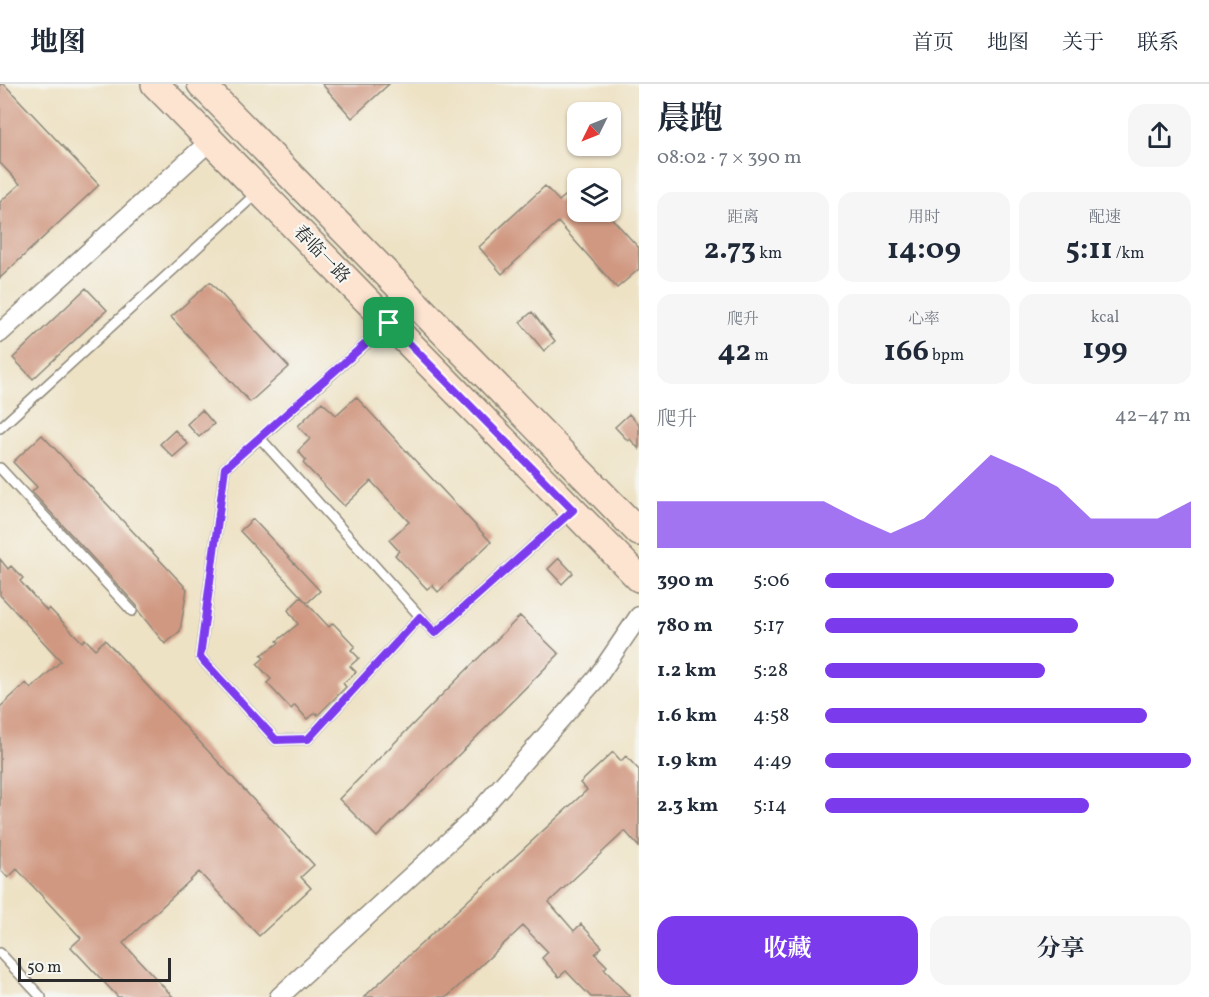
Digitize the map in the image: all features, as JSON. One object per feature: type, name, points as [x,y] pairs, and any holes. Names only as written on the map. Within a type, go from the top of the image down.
[{"type":"main road","name":"春临一路","points":[[155,84],[639,578]]},
{"type":"main road","name":"春临一路","points":[[201,84],[639,532]]},
{"type":"street","points":[[0,333],[211,140]]},
{"type":"street","points":[[279,997],[470,822],[596,679],[639,616]]},
{"type":"lane","points":[[0,428],[260,190]]},
{"type":"lane","points":[[389,323],[225,468],[200,657],[276,740],[308,739],[420,617]]},
{"type":"lane","points":[[260,438],[435,633],[573,510]]},
{"type":"lane","points":[[0,468],[132,612]]},
{"type":"lane","points":[[0,953],[41,997]]},
{"type":"building","points":[[0,84],[4,84],[99,185],[0,278],[0,202],[20,184],[0,163]]},
{"type":"building","points":[[322,84],[389,84],[352,118]]},
{"type":"building","points":[[545,186],[559,201],[567,194],[567,222],[615,222],[639,248],[639,269],[617,288],[558,222],[502,274],[479,247]]},
{"type":"building","points":[[210,282],[289,367],[250,402],[171,317]]},
{"type":"building","points":[[86,288],[107,310],[33,379],[13,358]]},
{"type":"building","points":[[532,312],[555,341],[544,351],[520,322]]},
{"type":"building","points":[[356,397],[491,542],[438,592],[432,585],[427,589],[395,555],[399,551],[389,540],[409,522],[371,481],[344,506],[303,463],[306,460],[298,451],[310,439],[298,426],[322,402],[336,415]]},
{"type":"building","points":[[202,410],[214,424],[199,437],[187,424]]},
{"type":"building","points":[[629,414],[639,425],[639,449],[615,427]]},
{"type":"building","points":[[175,430],[188,444],[173,457],[160,444]]},
{"type":"building","points":[[42,435],[187,589],[180,631],[165,644],[139,612],[137,606],[32,492],[37,487],[13,462]]},
{"type":"building","points":[[253,519],[320,591],[307,603],[240,531]]},
{"type":"building","points":[[559,558],[573,573],[562,584],[548,569]]},
{"type":"building","points":[[0,559],[8,569],[11,566],[23,578],[20,581],[47,611],[49,608],[82,642],[85,639],[95,649],[105,640],[314,865],[301,877],[311,888],[259,936],[199,872],[123,943],[173,997],[118,997],[71,947],[81,938],[17,869],[8,878],[0,869],[0,707],[26,683],[31,689],[61,661],[0,595]]},
{"type":"building","points":[[301,597],[329,627],[333,623],[355,646],[351,650],[359,658],[350,666],[356,672],[343,683],[346,687],[318,715],[316,713],[307,719],[295,705],[291,709],[267,683],[271,679],[257,664],[264,658],[261,655],[279,643],[277,641],[298,624],[288,610]]},
{"type":"building","points":[[520,616],[559,654],[377,837],[339,799]]},
{"type":"building","points":[[613,752],[621,761],[626,756],[639,770],[639,847],[625,831],[549,902],[574,931],[581,924],[602,947],[595,954],[607,966],[604,969],[630,997],[591,997],[566,971],[559,977],[542,958],[548,952],[523,926],[447,997],[364,997],[587,790],[580,783]]},
{"type":"route","points":[[389,323],[573,510],[435,633],[420,617],[308,739],[276,740],[200,657],[225,468],[389,323]]}]
